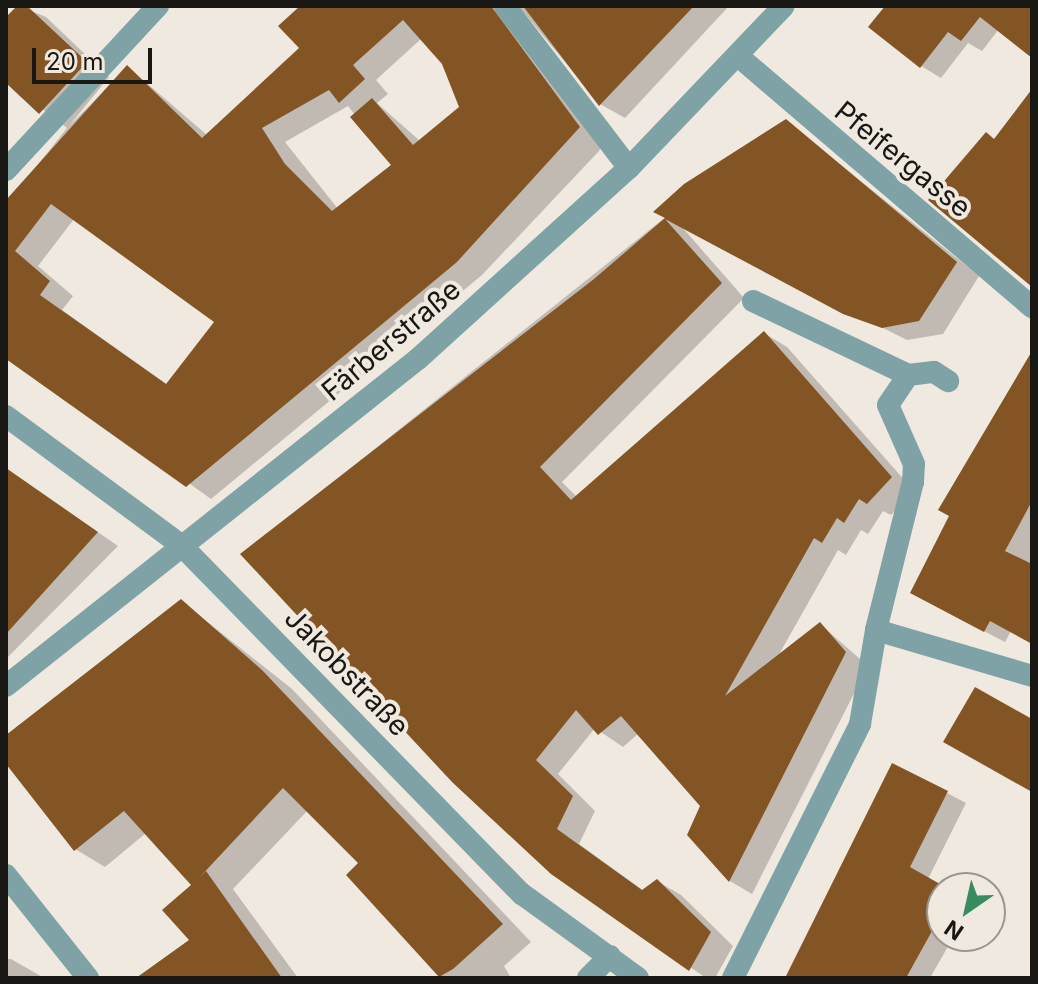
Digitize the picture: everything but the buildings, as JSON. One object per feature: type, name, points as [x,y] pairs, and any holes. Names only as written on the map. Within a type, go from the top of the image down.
[{"type":"street","points":[[6,170],[158,6]]},
{"type":"street","points":[[505,6],[629,168]]},
{"type":"street","name":"Färberstraße","points":[[6,686],[418,359],[629,168],[784,6]]},
{"type":"street","name":"Pfeifergasse","points":[[738,56],[1032,307]]},
{"type":"street","points":[[753,301],[908,375],[934,372],[948,381]]},
{"type":"street","points":[[733,978],[860,724],[876,630],[913,482],[914,464],[888,405],[908,375]]},
{"type":"street","name":"Jakobstraße","points":[[6,416],[181,545],[522,894],[638,978]]},
{"type":"street","points":[[876,630],[1032,676]]},
{"type":"street","points":[[6,875],[88,978]]},
{"type":"street","points":[[588,978],[610,956]]}]
